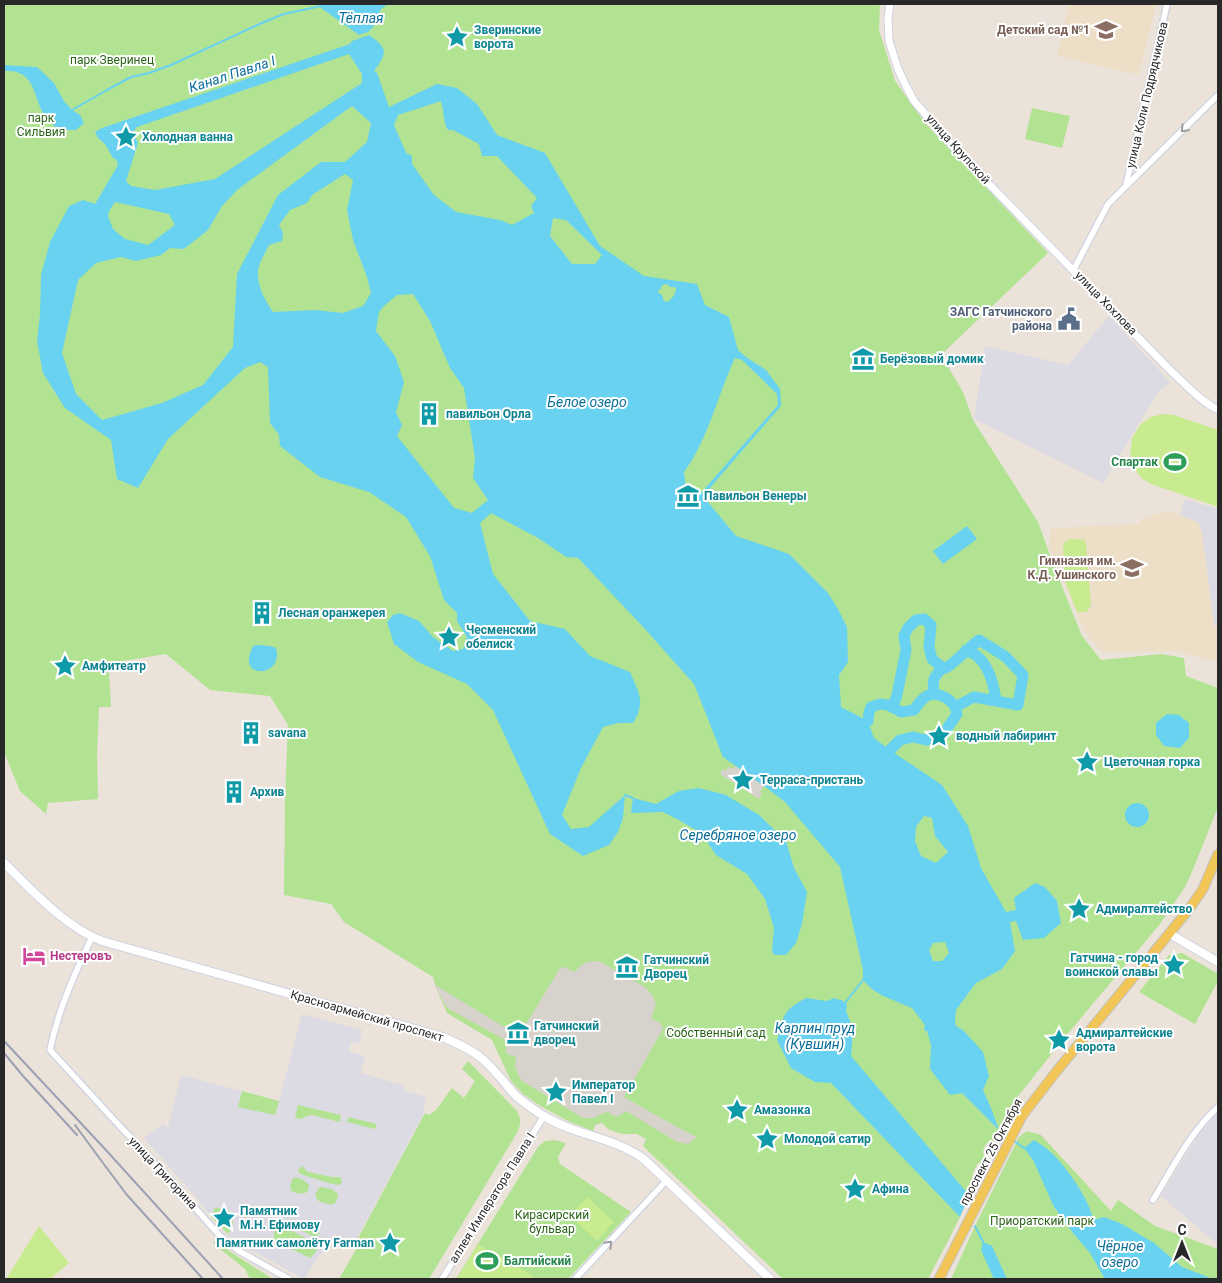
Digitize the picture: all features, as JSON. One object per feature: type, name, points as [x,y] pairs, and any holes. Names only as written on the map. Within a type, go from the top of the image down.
[{"type":"main road","name":"проспект 25 Октября","points":[[940,1279],[1022,1116],[1051,1077],[1200,895],[1218,854]]},
{"type":"main road","name":"Красноармейский проспект","points":[[4,863],[70,924],[102,941],[443,1037],[470,1049],[528,1106],[562,1126],[634,1152],[667,1180],[770,1279]]},
{"type":"main road","points":[[1170,934],[1218,962]]},
{"type":"street","name":"улица Крупской","points":[[890,4],[888,18],[889,41],[898,69],[914,101],[959,153],[1073,271]]},
{"type":"street","name":"улица Коли Подрядчикова","points":[[1126,186],[1167,4]]},
{"type":"street","name":"улица Хохлова","points":[[1218,95],[1108,204],[1073,271],[1194,394],[1218,410]]},
{"type":"street","points":[[1131,162],[1133,168],[1143,169]]},
{"type":"street","name":"улица Григорина","points":[[92,937],[62,1007],[50,1050],[220,1236],[239,1252],[289,1279]]},
{"type":"street","points":[[1153,1200],[1198,1129],[1218,1107]]},
{"type":"street","name":"аллея Императора Павла I","points":[[442,1279],[544,1116]]},
{"type":"street","points":[[575,1279],[667,1180]]},
{"type":"shaded area","name":"Детский сад №1","points":[[1069,4],[1156,4],[1139,75],[1057,56]]},
{"type":"shaded area","points":[[1109,316],[1170,382],[1158,392],[1103,483],[974,419],[985,346],[1068,365]]},
{"type":"shaded area","points":[[1185,499],[1218,509],[1218,626],[1214,626],[1180,516]]},
{"type":"shaded area","name":"Гимназия им. К.Д. Ушинского","points":[[1167,511],[1198,522],[1202,532],[1214,626],[1218,626],[1218,662],[1173,651],[1102,652],[1084,631],[1049,547],[1051,528],[1140,524],[1140,519]]},
{"type":"shaded area","name":"Терраса-пристань","points":[[735,766],[764,786],[760,792],[762,794],[759,799],[720,774],[723,769],[726,771],[728,767],[733,769]]},
{"type":"shaded area","points":[[599,961],[645,987],[653,996],[656,1005],[651,1018],[660,1023],[663,1029],[624,1097],[697,1137],[688,1144],[677,1142],[626,1111],[619,1116],[610,1114],[609,1111],[593,1118],[583,1118],[522,1081],[515,1067],[516,1056],[509,1055],[506,1052],[507,1041],[449,1009],[435,985],[519,1036],[560,968],[564,967],[574,972],[587,962]]},
{"type":"shaded area","points":[[302,1014],[362,1030],[359,1044],[351,1042],[349,1051],[365,1056],[361,1073],[402,1085],[405,1091],[426,1097],[424,1113],[354,1244],[334,1234],[304,1279],[257,1253],[240,1246],[219,1226],[144,1138],[163,1124],[168,1128],[181,1075],[279,1101]]},
{"type":"shaded area","points":[[1218,1109],[1218,1245],[1161,1196],[1199,1134]]},
{"type":"green space","points":[[4,4],[880,4],[879,30],[895,81],[926,124],[1048,253],[941,355],[963,392],[973,420],[1038,522],[1082,636],[1101,660],[1161,654],[1184,658],[1186,676],[1218,688],[1218,807],[1185,887],[1160,924],[1015,1100],[996,1139],[986,1144],[983,1152],[985,1156],[982,1163],[978,1163],[974,1171],[964,1208],[928,1279],[783,1279],[643,1146],[646,1139],[637,1134],[618,1133],[608,1129],[602,1123],[595,1125],[593,1131],[570,1122],[542,1107],[523,1094],[511,1081],[492,1040],[447,1013],[433,977],[344,922],[331,904],[284,895],[288,725],[270,696],[210,690],[166,654],[123,661],[109,672],[111,707],[99,707],[97,752],[98,799],[48,803],[46,814],[20,791],[4,752]]},
{"type":"green space","points":[[1032,108],[1070,116],[1062,148],[1025,139]]},
{"type":"green space","name":"Спартак","points":[[1163,414],[1174,415],[1218,430],[1218,507],[1151,484],[1141,478],[1134,468],[1130,456],[1132,438],[1141,424],[1151,417]]},
{"type":"green space","points":[[1070,539],[1084,540],[1086,544],[1091,605],[1086,612],[1077,612],[1065,581],[1063,548],[1064,543]]},
{"type":"green space","points":[[1182,953],[1218,974],[1218,981],[1195,1024],[1139,992],[1169,955]]},
{"type":"green space","points":[[468,1061],[517,1111],[520,1121],[518,1131],[429,1279],[339,1279],[358,1246],[356,1242],[425,1113],[429,1115],[436,1110],[452,1088],[464,1098],[475,1081],[462,1069]]},
{"type":"green space","points":[[242,1091],[279,1101],[275,1115],[238,1107]]},
{"type":"green space","points":[[298,1105],[341,1115],[340,1122],[311,1115],[300,1119],[295,1118]]},
{"type":"green space","points":[[348,1117],[377,1124],[375,1129],[347,1122]]},
{"type":"green space","name":"Приоратский парк","points":[[1027,1131],[1041,1135],[1111,1211],[1118,1200],[1155,1226],[1218,1249],[1218,1279],[951,1279],[1019,1137]]},
{"type":"green space","name":"Кирасирский бульвар","points":[[555,1140],[566,1143],[558,1157],[560,1164],[631,1212],[568,1279],[456,1279],[538,1147],[545,1141]]},
{"type":"green space","points":[[302,1166],[308,1172],[340,1177],[342,1181],[340,1185],[332,1184],[303,1175],[298,1170]]},
{"type":"green space","points":[[293,1178],[300,1178],[309,1185],[306,1193],[302,1194],[291,1191],[290,1185]]},
{"type":"green space","points":[[320,1187],[332,1189],[338,1194],[334,1204],[322,1202],[316,1198]]},
{"type":"green space","points":[[587,1197],[614,1222],[597,1241],[570,1216]]},
{"type":"green space","points":[[215,1207],[228,1210],[233,1215],[232,1228],[228,1234],[211,1217]]},
{"type":"green space","points":[[290,1219],[320,1233],[315,1237],[289,1225]]},
{"type":"green space","points":[[279,1225],[319,1244],[316,1252],[310,1258],[273,1240],[275,1230]]},
{"type":"green space","points":[[39,1226],[69,1263],[50,1279],[6,1279]]},
{"type":"green space","points":[[217,1238],[229,1251],[273,1279],[250,1279],[245,1269],[213,1243]]},
{"type":"green space","name":"Балтийский","points":[[478,1244],[533,1276],[531,1279],[457,1279]]},
{"type":"water","name":"Тёплая","points":[[320,4],[388,4],[381,9],[376,24],[368,32],[359,35],[321,8]]},
{"type":"water","name":"Белое озеро","points":[[369,35],[383,48],[382,60],[374,71],[377,73],[389,107],[437,84],[457,88],[477,104],[497,135],[545,153],[600,246],[644,276],[697,284],[705,305],[729,317],[738,350],[766,370],[780,389],[781,406],[703,496],[736,536],[789,554],[828,593],[847,627],[848,662],[839,675],[841,707],[868,721],[874,738],[942,785],[968,826],[981,868],[1006,912],[1016,910],[1014,898],[1035,883],[1045,887],[1057,901],[1061,923],[1044,938],[1023,940],[1016,921],[1010,922],[1015,951],[1002,969],[976,983],[956,1010],[956,1026],[963,1030],[983,1052],[989,1076],[983,1090],[999,1130],[962,1093],[950,1095],[930,1069],[931,1045],[927,1031],[925,1031],[925,1025],[912,1008],[883,996],[873,990],[863,980],[863,970],[840,867],[785,802],[723,757],[694,684],[578,558],[566,557],[538,538],[491,513],[480,523],[493,574],[530,621],[565,629],[590,656],[630,672],[640,698],[639,709],[633,723],[618,723],[603,727],[581,768],[562,815],[571,829],[589,827],[625,795],[623,818],[618,832],[609,845],[583,856],[550,834],[493,710],[467,684],[418,662],[394,644],[387,622],[393,615],[400,613],[419,621],[433,637],[453,651],[463,649],[467,637],[457,621],[457,613],[444,600],[430,556],[406,517],[369,492],[320,477],[280,446],[279,435],[270,423],[268,367],[260,362],[245,368],[168,439],[138,488],[117,479],[111,440],[65,408],[43,373],[37,341],[41,275],[50,242],[69,206],[83,200],[95,204],[118,165],[116,159],[113,158],[95,132],[350,44],[352,41]],"holes":[[[349,54],[362,74],[362,83],[215,179],[155,190],[131,186],[126,181],[138,143],[133,132],[137,127]],[[441,101],[445,124],[448,130],[453,130],[479,144],[482,156],[497,156],[537,198],[531,206],[534,213],[512,225],[500,220],[456,212],[434,195],[412,164],[412,156],[406,153],[394,125],[398,115]],[[352,106],[371,123],[367,142],[345,162],[321,162],[278,195],[237,274],[233,347],[203,385],[162,403],[102,420],[76,394],[62,353],[78,280],[96,263],[121,257],[136,261],[161,255],[170,248],[184,249],[208,230],[222,206],[237,190]],[[345,174],[353,180],[347,210],[353,240],[371,293],[363,306],[343,313],[315,310],[273,312],[261,290],[258,271],[269,245],[282,241],[283,233],[279,225],[290,210],[307,203],[312,195]],[[115,202],[169,214],[175,225],[148,245],[125,239],[113,229],[108,216]],[[553,218],[566,220],[602,255],[595,264],[572,264],[550,236]],[[667,284],[670,287],[676,288],[673,296],[667,302],[663,300],[663,296],[658,290],[661,289],[662,285]],[[413,294],[430,321],[450,368],[464,388],[475,458],[473,478],[488,500],[472,513],[454,508],[397,436],[402,425],[396,412],[404,382],[395,356],[376,331],[379,312],[397,295]],[[735,358],[742,360],[777,394],[778,405],[701,493],[697,493],[689,506],[686,504],[684,507],[679,503],[679,499],[686,488],[684,472],[700,445]],[[924,816],[932,818],[935,836],[948,852],[936,863],[921,856],[915,841],[916,827]],[[945,942],[949,953],[942,961],[933,961],[929,950],[933,943]]]},
{"type":"water","points":[[4,65],[37,67],[54,83],[64,101],[72,110],[80,115],[84,123],[76,130],[59,130],[43,113],[28,80],[17,72],[4,71]]},
{"type":"water","points":[[967,526],[977,539],[943,564],[933,551]]},
{"type":"water","points":[[259,645],[276,648],[277,656],[271,668],[260,671],[251,667],[249,662],[253,646]]},
{"type":"water","points":[[1167,714],[1179,715],[1189,723],[1189,738],[1180,748],[1164,746],[1156,735],[1156,723]]},
{"type":"water","name":"Серебряное озеро","points":[[699,788],[726,795],[759,815],[786,841],[794,868],[807,892],[802,924],[796,943],[786,955],[774,955],[772,951],[774,928],[765,899],[747,874],[716,855],[701,833],[679,820],[663,812],[631,813],[633,798],[656,804],[679,791]]},
{"type":"water","points":[[1137,803],[1145,807],[1149,815],[1145,823],[1137,827],[1129,823],[1125,815],[1129,807]]},
{"type":"water","name":"Карпин пруд (Кувшин)","points":[[806,998],[827,1001],[834,998],[842,1000],[847,1005],[846,1011],[853,1029],[851,1056],[969,1195],[960,1217],[831,1083],[815,1082],[791,1068],[777,1040],[785,1014]]},
{"type":"water","name":"Чёрное озеро","points":[[1034,1140],[1047,1149],[1068,1171],[1087,1202],[1093,1219],[1104,1217],[1122,1224],[1154,1243],[1182,1267],[1211,1279],[1105,1279],[1090,1253],[1054,1207],[1033,1160],[1024,1148]]},
{"type":"water","points":[[983,1242],[992,1246],[1007,1279],[994,1279],[981,1250]]},
{"type":"waterway","points":[[72,110],[131,77],[171,65],[284,14],[321,6]]},
{"type":"waterway","points":[[893,707],[906,650],[904,636],[908,628],[916,620],[924,619],[931,625],[929,647],[932,659],[943,668]]},
{"type":"waterway","points":[[934,693],[933,682],[937,674],[943,668],[955,662],[979,640],[1006,657],[1023,675],[1018,705],[974,697],[955,707]]},
{"type":"waterway","points":[[966,650],[976,655],[985,665],[993,683],[996,701]]},
{"type":"waterway","points":[[868,721],[871,707],[880,704],[888,705],[901,712],[914,710],[924,698],[935,694],[946,698],[954,705],[957,714],[946,730],[936,738],[926,740],[913,737],[900,740],[890,750]]},
{"type":"waterway","points":[[625,795],[633,798]]},
{"type":"waterway","points":[[845,1003],[863,980]]},
{"type":"waterway","points":[[999,1130],[1009,1137]]},
{"type":"waterway","points":[[1013,1140],[1024,1148]]},
{"type":"waterway","points":[[975,1226],[983,1242]]},
{"type":"railway","points":[[5,1042],[223,1279]]},
{"type":"railway","points":[[4,1053],[77,1135]]},
{"type":"railway","points":[[75,1125],[127,1195],[203,1279]]},
{"type":"place","name":"Детский сад №1","points":[[1106,30]]},
{"type":"place","name":"Зверинские ворота","points":[[457,37]]},
{"type":"place","name":"Холодная ванна","points":[[126,137]]},
{"type":"place","name":"ЗАГС Гатчинского района","points":[[1069,319]]},
{"type":"place","name":"Берёзовый домик","points":[[863,359]]},
{"type":"place","name":"павильон Орла","points":[[429,414]]},
{"type":"place","name":"Спартак","points":[[1175,462]]},
{"type":"place","name":"Павильон Венеры","points":[[688,496]]},
{"type":"place","name":"Гимназия им. К.Д. Ушинского","points":[[1132,568]]},
{"type":"place","name":"Лесная оранжерея","points":[[262,613]]},
{"type":"place","name":"Чесменский обелиск","points":[[449,637]]},
{"type":"place","name":"Амфитеатр","points":[[65,666]]},
{"type":"place","name":"savana","points":[[251,733]]},
{"type":"place","name":"водный лабиринт","points":[[939,736]]},
{"type":"place","name":"Цветочная горка","points":[[1087,762]]},
{"type":"place","name":"Терраса-пристань","points":[[743,780]]},
{"type":"place","name":"Архив","points":[[234,792]]},
{"type":"place","name":"Адмиралтейство","points":[[1079,909]]},
{"type":"place","name":"Нестеровъ","points":[[34,956]]},
{"type":"place","name":"Гатчина - город воинской славы","points":[[1174,965]]},
{"type":"place","name":"Гатчинский Дворец","points":[[627,967]]},
{"type":"place","name":"Гатчинский дворец","points":[[518,1033]]},
{"type":"place","name":"Адмиралтейские ворота","points":[[1059,1040]]},
{"type":"place","name":"Император Павел I","points":[[556,1092]]},
{"type":"place","name":"Амазонка","points":[[737,1110]]},
{"type":"place","name":"Молодой сатир","points":[[767,1139]]},
{"type":"place","name":"Афина","points":[[855,1189]]},
{"type":"place","name":"Памятник М.Н. Ефимову","points":[[224,1218]]},
{"type":"place","name":"Памятник самолёту Farman","points":[[390,1243]]},
{"type":"place","name":"Балтийский","points":[[487,1261]]},
{"type":"park label","name":"парк Зверинец","points":[[112,60]]},
{"type":"park label","name":"парк Сильвия","points":[[41,125]]},
{"type":"park label","name":"Собственный сад","points":[[716,1033]]},
{"type":"water label","name":"Канал Павла I","points":[[232,74]]}]
